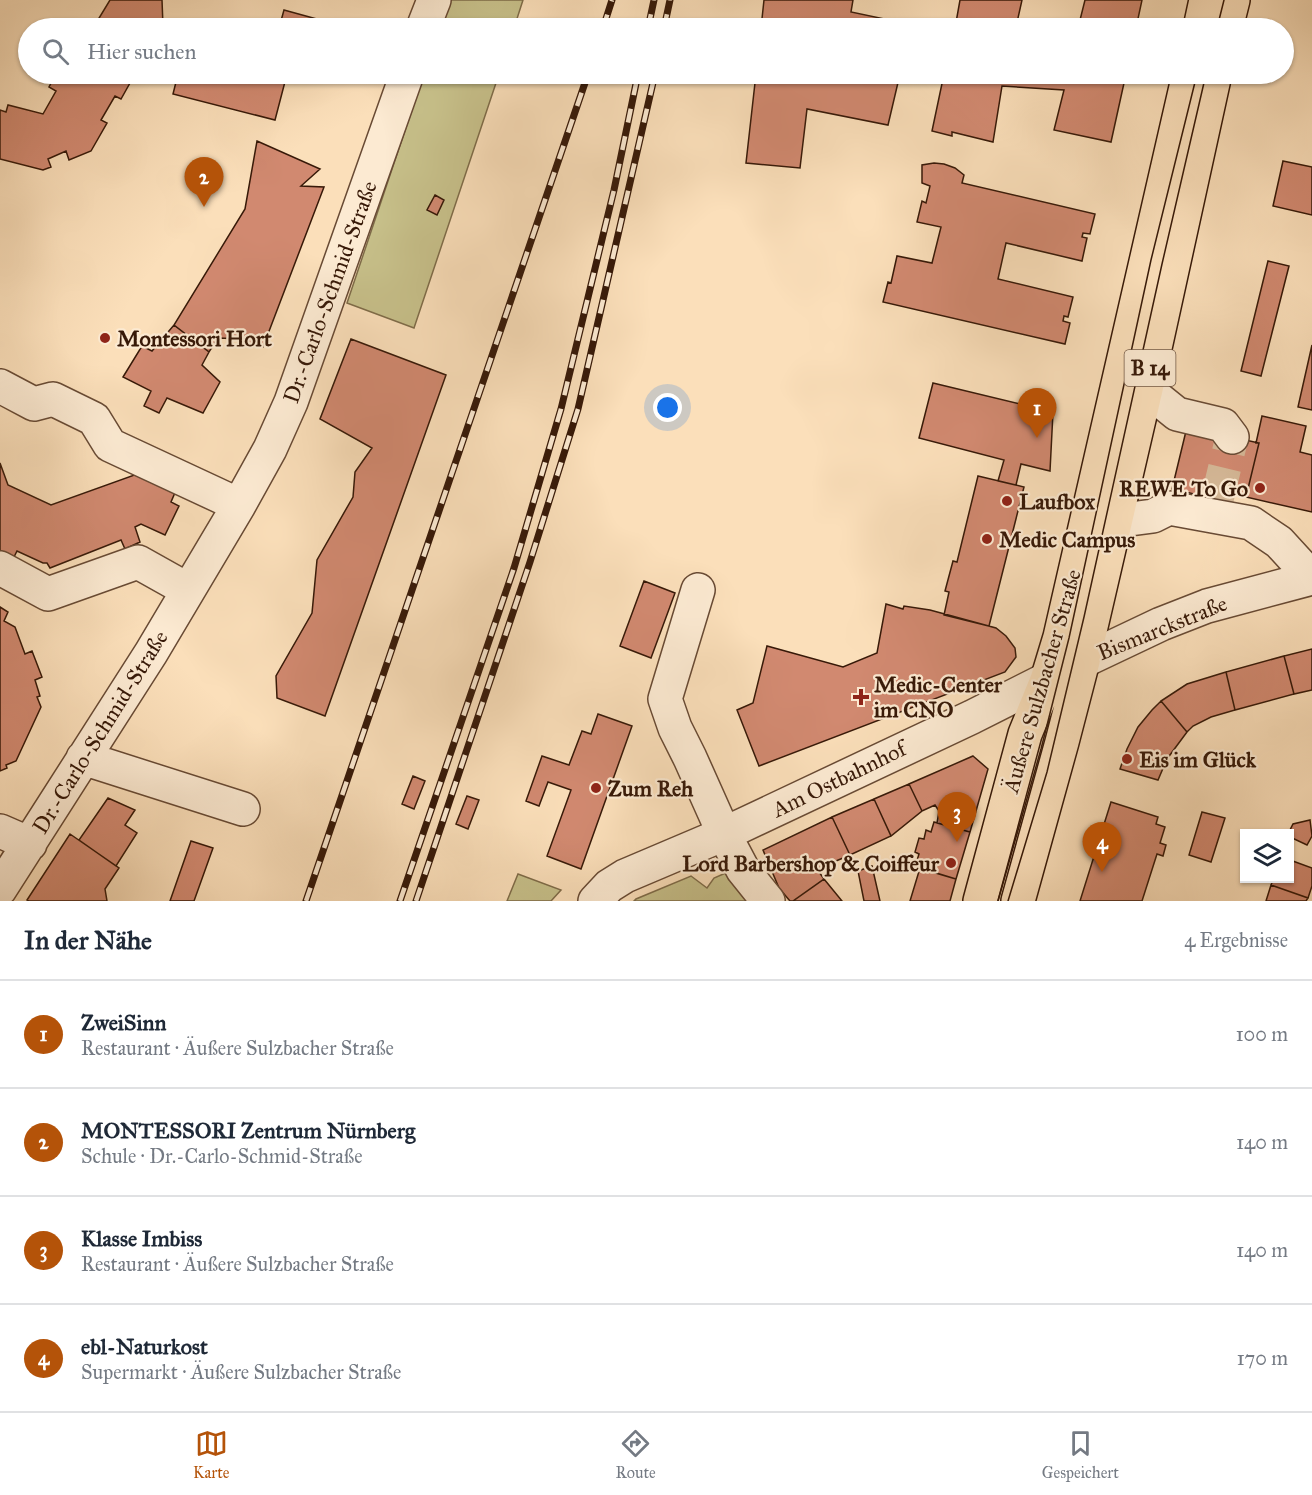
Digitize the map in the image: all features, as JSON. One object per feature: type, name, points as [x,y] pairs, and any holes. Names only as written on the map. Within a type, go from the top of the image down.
[{"type":"main road","points":[[1202,18],[1206,0]]},
{"type":"main road","points":[[1228,18],[1233,0]]},
{"type":"main road","name":"Äußere Sulzbacher Straße","points":[[980,901],[1026,734],[1047,680],[1060,637],[1187,84]]},
{"type":"main road","name":"Äußere Sulzbacher Straße","points":[[1018,901],[1083,661],[1213,84]]},
{"type":"street","points":[[427,18],[434,0]]},
{"type":"street","name":"Dr.-Carlo-Schmid-Straße","points":[[0,889],[151,653],[270,449],[291,402],[403,84]]},
{"type":"street","points":[[0,386],[34,404],[53,399],[94,419],[110,445],[239,505]]},
{"type":"street","points":[[1146,389],[1177,414],[1223,425],[1232,437]]},
{"type":"street","points":[[1115,521],[1153,516],[1169,508],[1213,507],[1251,523],[1279,542],[1312,578]]},
{"type":"street","points":[[0,568],[48,594],[138,562],[188,590]]},
{"type":"street","name":"Bismarckstraße","points":[[1083,661],[1161,624],[1207,606],[1312,578]]},
{"type":"street","points":[[699,590],[664,699],[724,834],[743,870],[768,901]]},
{"type":"street","name":"Am Ostbahnhof","points":[[595,901],[609,886],[625,876],[724,834],[972,717],[1083,661]]},
{"type":"street","points":[[83,758],[243,809]]},
{"type":"street","name":"Dr.-Carlo-Schmid-Straße","points":[[0,831],[30,844]]},
{"type":"shaded area","points":[[449,0],[523,0],[517,18],[443,18]]},
{"type":"shaded area","points":[[421,84],[496,84],[414,328],[347,303]]},
{"type":"shaded area","points":[[728,872],[755,901],[634,901],[691,876],[707,888],[714,878]]},
{"type":"shaded area","points":[[518,874],[561,890],[551,901],[507,901]]},
{"type":"building","points":[[110,0],[162,0],[163,18],[99,18]]},
{"type":"building","points":[[764,0],[853,0],[851,12],[880,18],[762,18]]},
{"type":"building","points":[[960,0],[1022,0],[1018,18],[957,18]]},
{"type":"building","points":[[1085,0],[1142,0],[1138,18],[1080,18]]},
{"type":"building","points":[[284,10],[313,18],[282,18]]},
{"type":"building","points":[[51,84],[129,84],[121,99],[115,96],[101,120],[107,123],[91,151],[69,160],[66,151],[48,159],[51,167],[43,170],[0,159],[0,110],[6,112],[8,105],[43,114],[56,91],[49,87]]},
{"type":"building","points":[[176,84],[284,84],[275,120],[173,94]]},
{"type":"building","points":[[755,84],[898,84],[888,125],[807,109],[800,168],[746,163]]},
{"type":"building","points":[[942,84],[1124,84],[1111,142],[1054,130],[1064,90],[1002,86],[993,142],[952,132],[952,136],[932,131]]},
{"type":"building","points":[[257,141],[320,169],[301,186],[324,187],[263,347],[238,346],[242,339],[218,338],[209,352],[174,325],[245,209]]},
{"type":"building","points":[[1283,161],[1312,167],[1312,215],[1273,206]]},
{"type":"building","points":[[934,163],[955,168],[964,175],[962,183],[1095,214],[1090,234],[1083,233],[1082,237],[1087,238],[1082,261],[1006,243],[998,279],[1073,297],[1068,317],[1064,316],[1063,321],[1070,323],[1065,344],[883,302],[888,282],[891,283],[897,256],[932,263],[941,227],[917,222],[922,201],[926,203],[930,186],[922,183],[922,165]]},
{"type":"building","points":[[435,195],[444,200],[437,215],[427,210]]},
{"type":"building","points":[[1268,261],[1289,266],[1261,376],[1241,371]]},
{"type":"building","points":[[174,325],[209,352],[202,365],[220,382],[203,413],[167,398],[159,413],[144,406],[151,391],[123,377],[142,346],[152,351]]},
{"type":"building","points":[[351,339],[446,375],[325,716],[277,698],[276,676],[312,613],[317,560],[353,497],[355,472],[372,448],[320,419]]},
{"type":"building","points":[[1312,345],[1312,410],[1298,407]]},
{"type":"building","points":[[933,383],[1053,412],[1050,471],[1021,464],[1016,485],[998,481],[1004,460],[919,438]]},
{"type":"building","points":[[1262,416],[1306,426],[1300,452],[1312,455],[1312,512],[1246,497],[1259,443],[1256,443]]},
{"type":"building","points":[[1187,427],[1259,443],[1246,497],[1231,494],[1229,502],[1172,489]]},
{"type":"building","points":[[0,463],[8,485],[51,505],[151,469],[177,488],[171,502],[179,506],[165,535],[141,524],[135,527],[140,542],[125,549],[121,540],[50,568],[47,563],[17,551],[13,559],[0,553]]},
{"type":"building","name":"Medic Campus","points":[[978,476],[1024,487],[989,626],[944,615],[949,592],[945,591],[953,561],[957,562]]},
{"type":"building","points":[[644,581],[675,593],[651,658],[620,646]]},
{"type":"building","points":[[886,604],[903,609],[904,606],[930,610],[996,628],[1015,648],[1016,657],[1005,672],[759,766],[737,710],[753,703],[767,646],[843,667],[877,653]]},
{"type":"building","points":[[0,607],[8,612],[4,621],[15,627],[25,654],[32,651],[42,677],[35,680],[41,707],[16,761],[6,765],[7,768],[0,771]]},
{"type":"building","points":[[1312,649],[1312,690],[1294,694],[1284,656]]},
{"type":"building","points":[[1284,656],[1294,694],[1235,710],[1226,672]]},
{"type":"building","points":[[1226,672],[1235,710],[1211,717],[1193,726],[1187,732],[1161,701],[1187,684]]},
{"type":"building","points":[[1161,701],[1187,732],[1167,759],[1158,780],[1120,769],[1138,727]]},
{"type":"building","points":[[598,714],[632,726],[581,869],[547,856],[571,790],[548,782],[539,806],[526,801],[542,756],[569,765],[582,731],[591,734]]},
{"type":"building","points":[[973,756],[988,769],[970,832],[937,823],[939,811],[935,805],[922,811],[909,784]]},
{"type":"building","points":[[413,776],[425,781],[414,809],[402,804]]},
{"type":"building","points":[[909,784],[922,811],[891,836],[874,799]]},
{"type":"building","points":[[467,796],[479,800],[468,829],[456,824]]},
{"type":"building","points":[[108,798],[135,810],[125,825],[137,833],[116,866],[79,840]]},
{"type":"building","points":[[874,799],[891,836],[850,855],[832,817]]},
{"type":"building","points":[[1111,802],[1158,817],[1156,824],[1165,827],[1160,843],[1166,845],[1163,856],[1157,854],[1142,901],[1080,901]]},
{"type":"building","points":[[1202,812],[1225,818],[1211,862],[1189,855]]},
{"type":"building","points":[[832,817],[850,855],[817,869],[824,879],[790,901],[779,888],[763,850]]},
{"type":"building","points":[[1310,820],[1312,836],[1307,845],[1294,839],[1294,829],[1290,829],[1293,824]]},
{"type":"building","points":[[934,822],[970,832],[956,879],[915,867],[919,854],[915,852],[919,838],[924,839],[926,830],[931,832]]},
{"type":"building","points":[[70,834],[119,868],[105,889],[107,901],[27,900]]},
{"type":"building","points":[[191,841],[213,848],[194,901],[170,901]]},
{"type":"building","points":[[1294,861],[1312,868],[1312,886],[1308,898],[1271,885],[1272,883],[1294,883]]},
{"type":"building","points":[[872,866],[880,901],[864,901],[858,871]]},
{"type":"building","points":[[920,868],[956,879],[950,901],[910,901]]},
{"type":"building","points":[[824,879],[842,901],[793,901]]},
{"type":"building","points":[[1271,885],[1308,898],[1306,901],[1266,901]]},
{"type":"tunnel","points":[[1217,500],[1232,437]]},
{"type":"tram line","points":[[1220,18],[1224,0]]},
{"type":"tram line","points":[[998,901],[1041,749],[1069,638],[1151,260],[1195,84]]},
{"type":"tram line","points":[[1008,901],[1047,772],[1204,84]]},
{"type":"railway","points":[[606,18],[612,0]]},
{"type":"railway","points":[[650,18],[654,0]]},
{"type":"railway","points":[[666,18],[670,0]]},
{"type":"railway","points":[[306,901],[585,84]]},
{"type":"railway","points":[[400,901],[514,568],[561,409],[614,190],[636,84]]},
{"type":"railway","points":[[416,901],[530,562],[578,409],[653,84]]},
{"type":"place","name":"MONTESSORI Zentrum Nürnberg","points":[[204,207]]},
{"type":"place","name":"Montessori Hort","points":[[105,338]]},
{"type":"place","name":"ZweiSinn","points":[[1037,438]]},
{"type":"place","name":"REWE To Go","points":[[1260,488]]},
{"type":"place","name":"Laufbox","points":[[1007,501]]},
{"type":"place","name":"Medic Campus","points":[[987,539]]},
{"type":"place","name":"Medic-Center im CNO","points":[[861,697]]},
{"type":"place","name":"Eis im Glück","points":[[1127,759]]},
{"type":"place","name":"Zum Reh","points":[[596,788]]},
{"type":"place","name":"Klasse Imbiss","points":[[957,842]]},
{"type":"place","name":"Lord Barbershop & Coiffeur","points":[[951,863]]},
{"type":"place","name":"ebl-Naturkost","points":[[1102,872]]}]
